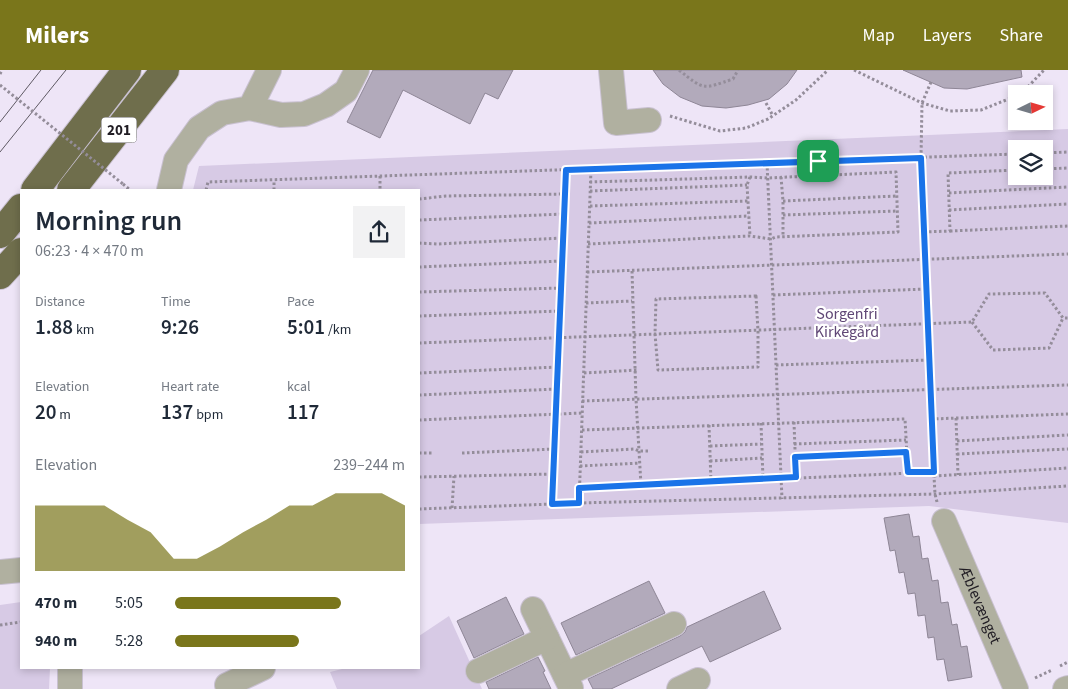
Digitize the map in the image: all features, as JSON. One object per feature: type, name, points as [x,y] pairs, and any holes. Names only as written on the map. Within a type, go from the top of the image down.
[{"type":"highway","name":"201","points":[[36,189],[127,70]]},
{"type":"highway","name":"201","points":[[73,189],[165,70]]},
{"type":"highway","points":[[0,234],[20,209]]},
{"type":"highway","points":[[0,276],[20,253]]},
{"type":"street","points":[[250,108],[269,70]]},
{"type":"street","points":[[169,189],[176,160],[199,128],[222,113],[250,108],[281,115],[304,114],[326,105],[346,91],[357,70]]},
{"type":"street","points":[[611,70],[616,123],[657,118]]},
{"type":"street","name":"Æblevænget","points":[[944,521],[1016,688]]},
{"type":"street","points":[[0,572],[20,570]]},
{"type":"street","points":[[533,609],[568,682],[674,624]]},
{"type":"street","points":[[478,671],[547,638]]},
{"type":"street","points":[[70,669],[70,689]]},
{"type":"street","points":[[225,688],[261,669]]},
{"type":"path","points":[[0,74],[2,70]]},
{"type":"path","points":[[680,70],[697,85],[707,87],[734,79],[738,70]]},
{"type":"path","points":[[657,118],[720,131],[746,128],[768,119],[796,100],[828,70]]},
{"type":"path","points":[[854,70],[922,103],[950,111],[981,110],[1008,99]]},
{"type":"path","points":[[1030,85],[1044,70]]},
{"type":"path","points":[[931,82],[922,103],[921,158],[935,494]]},
{"type":"path","points":[[0,85],[129,189]]},
{"type":"path","points":[[766,103],[773,116]]},
{"type":"path","points":[[1053,153],[1068,152]]},
{"type":"path","points":[[206,189],[208,182],[1008,154]]},
{"type":"path","points":[[767,163],[782,499]]},
{"type":"path","points":[[1053,169],[1068,168]]},
{"type":"path","points":[[579,503],[591,169]]},
{"type":"path","points":[[552,504],[566,170]]},
{"type":"path","points":[[950,231],[948,173],[1008,170]]},
{"type":"path","points":[[588,244],[750,236],[771,239],[776,237],[898,232],[896,172],[768,178],[590,182]]},
{"type":"path","points":[[380,176],[380,189]]},
{"type":"path","points":[[750,177],[746,185],[750,236]]},
{"type":"path","points":[[781,177],[783,237]]},
{"type":"path","points":[[274,180],[274,189]]},
{"type":"path","points":[[590,191],[746,185]]},
{"type":"path","points":[[948,193],[1068,187]]},
{"type":"path","points":[[420,198],[565,194]]},
{"type":"path","points":[[783,201],[896,196]]},
{"type":"path","points":[[590,206],[748,201]]},
{"type":"path","points":[[949,210],[1068,204]]},
{"type":"path","points":[[783,215],[897,211]]},
{"type":"path","points":[[420,220],[564,214]]},
{"type":"path","points":[[589,223],[749,216]]},
{"type":"path","points":[[924,232],[1068,226]]},
{"type":"path","points":[[420,243],[437,244],[563,238]]},
{"type":"path","points":[[587,272],[1068,254]]},
{"type":"path","points":[[420,267],[562,261]]},
{"type":"path","points":[[632,271],[633,335],[641,485]]},
{"type":"path","points":[[420,292],[561,288]]},
{"type":"path","points":[[773,294],[926,289]]},
{"type":"path","points":[[972,322],[989,294],[1045,293],[1063,318]]},
{"type":"path","points":[[756,296],[758,330],[758,367],[658,370],[655,334],[656,298],[756,296]]},
{"type":"path","points":[[586,303],[632,301]]},
{"type":"path","points":[[420,316],[560,311]]},
{"type":"path","points":[[972,322],[993,350],[1049,348],[1063,318]]},
{"type":"path","points":[[1063,318],[1068,318]]},
{"type":"path","points":[[420,343],[972,322]]},
{"type":"path","points":[[776,365],[929,360]]},
{"type":"path","points":[[420,373],[558,367]]},
{"type":"path","points":[[584,373],[636,370]]},
{"type":"path","points":[[582,401],[1068,385]]},
{"type":"path","points":[[420,395],[557,389]]},
{"type":"path","points":[[420,420],[582,413]]},
{"type":"path","points":[[932,420],[1068,414]]},
{"type":"path","points":[[956,418],[958,474]]},
{"type":"path","points":[[582,430],[905,419],[908,472]]},
{"type":"path","points":[[794,422],[796,477]]},
{"type":"path","points":[[760,423],[763,479]]},
{"type":"path","points":[[709,425],[711,482]]},
{"type":"path","points":[[957,441],[1068,435]]},
{"type":"path","points":[[794,444],[906,440]]},
{"type":"path","points":[[710,446],[761,444]]},
{"type":"path","points":[[462,453],[554,449]]},
{"type":"path","points":[[581,452],[634,449],[648,451]]},
{"type":"path","points":[[957,454],[1068,449]]},
{"type":"path","points":[[795,457],[906,452]]},
{"type":"path","points":[[420,453],[432,453]]},
{"type":"path","points":[[710,461],[762,458]]},
{"type":"path","points":[[580,466],[640,463]]},
{"type":"path","points":[[579,488],[908,472],[958,474],[1068,468]]},
{"type":"path","points":[[420,477],[554,474]]},
{"type":"path","points":[[452,508],[454,476]]},
{"type":"path","points":[[420,509],[935,494],[1068,486]]},
{"type":"path","points":[[0,625],[20,622]]},
{"type":"path","points":[[1016,688],[1068,662]]},
{"type":"green space","name":"Sorgenfri Kirkegård","points":[[1068,129],[1068,523],[929,506],[420,524],[420,189],[193,189],[199,166]]},
{"type":"green space","points":[[20,602],[20,669],[50,669],[49,689],[0,689],[0,605]]},
{"type":"green space","points":[[449,616],[482,689],[337,689],[330,672],[342,669],[420,669],[420,635]]},
{"type":"building","points":[[373,70],[513,70],[498,99],[485,93],[470,124],[403,90],[380,138],[347,122]]},
{"type":"building","points":[[653,70],[797,70],[787,84],[769,99],[748,105],[726,108],[702,106],[680,97],[663,84]]},
{"type":"building","points":[[903,70],[1021,70],[1022,77],[967,89],[944,88]]},
{"type":"building","points":[[909,514],[913,537],[919,536],[922,559],[928,558],[932,581],[938,580],[941,603],[948,602],[952,625],[957,624],[961,647],[967,646],[972,677],[948,681],[944,659],[937,660],[934,637],[928,638],[925,615],[918,616],[915,593],[908,594],[904,572],[899,573],[895,550],[890,551],[884,518]]},
{"type":"building","points":[[649,581],[665,613],[576,655],[561,623]]},
{"type":"building","points":[[764,591],[781,629],[710,662],[702,646],[611,689],[593,689],[588,679],[680,636],[687,627]]},
{"type":"building","points":[[506,597],[524,634],[474,658],[457,621]]},
{"type":"building","points":[[538,657],[551,689],[489,689],[486,682]]},
{"type":"tram line","points":[[0,122],[41,70]]},
{"type":"tram line","points":[[0,152],[66,70]]},
{"type":"route","points":[[921,158],[934,472],[908,472],[906,452],[795,457],[796,477],[579,488],[579,503],[552,504],[566,170],[818,161],[921,158]]}]
